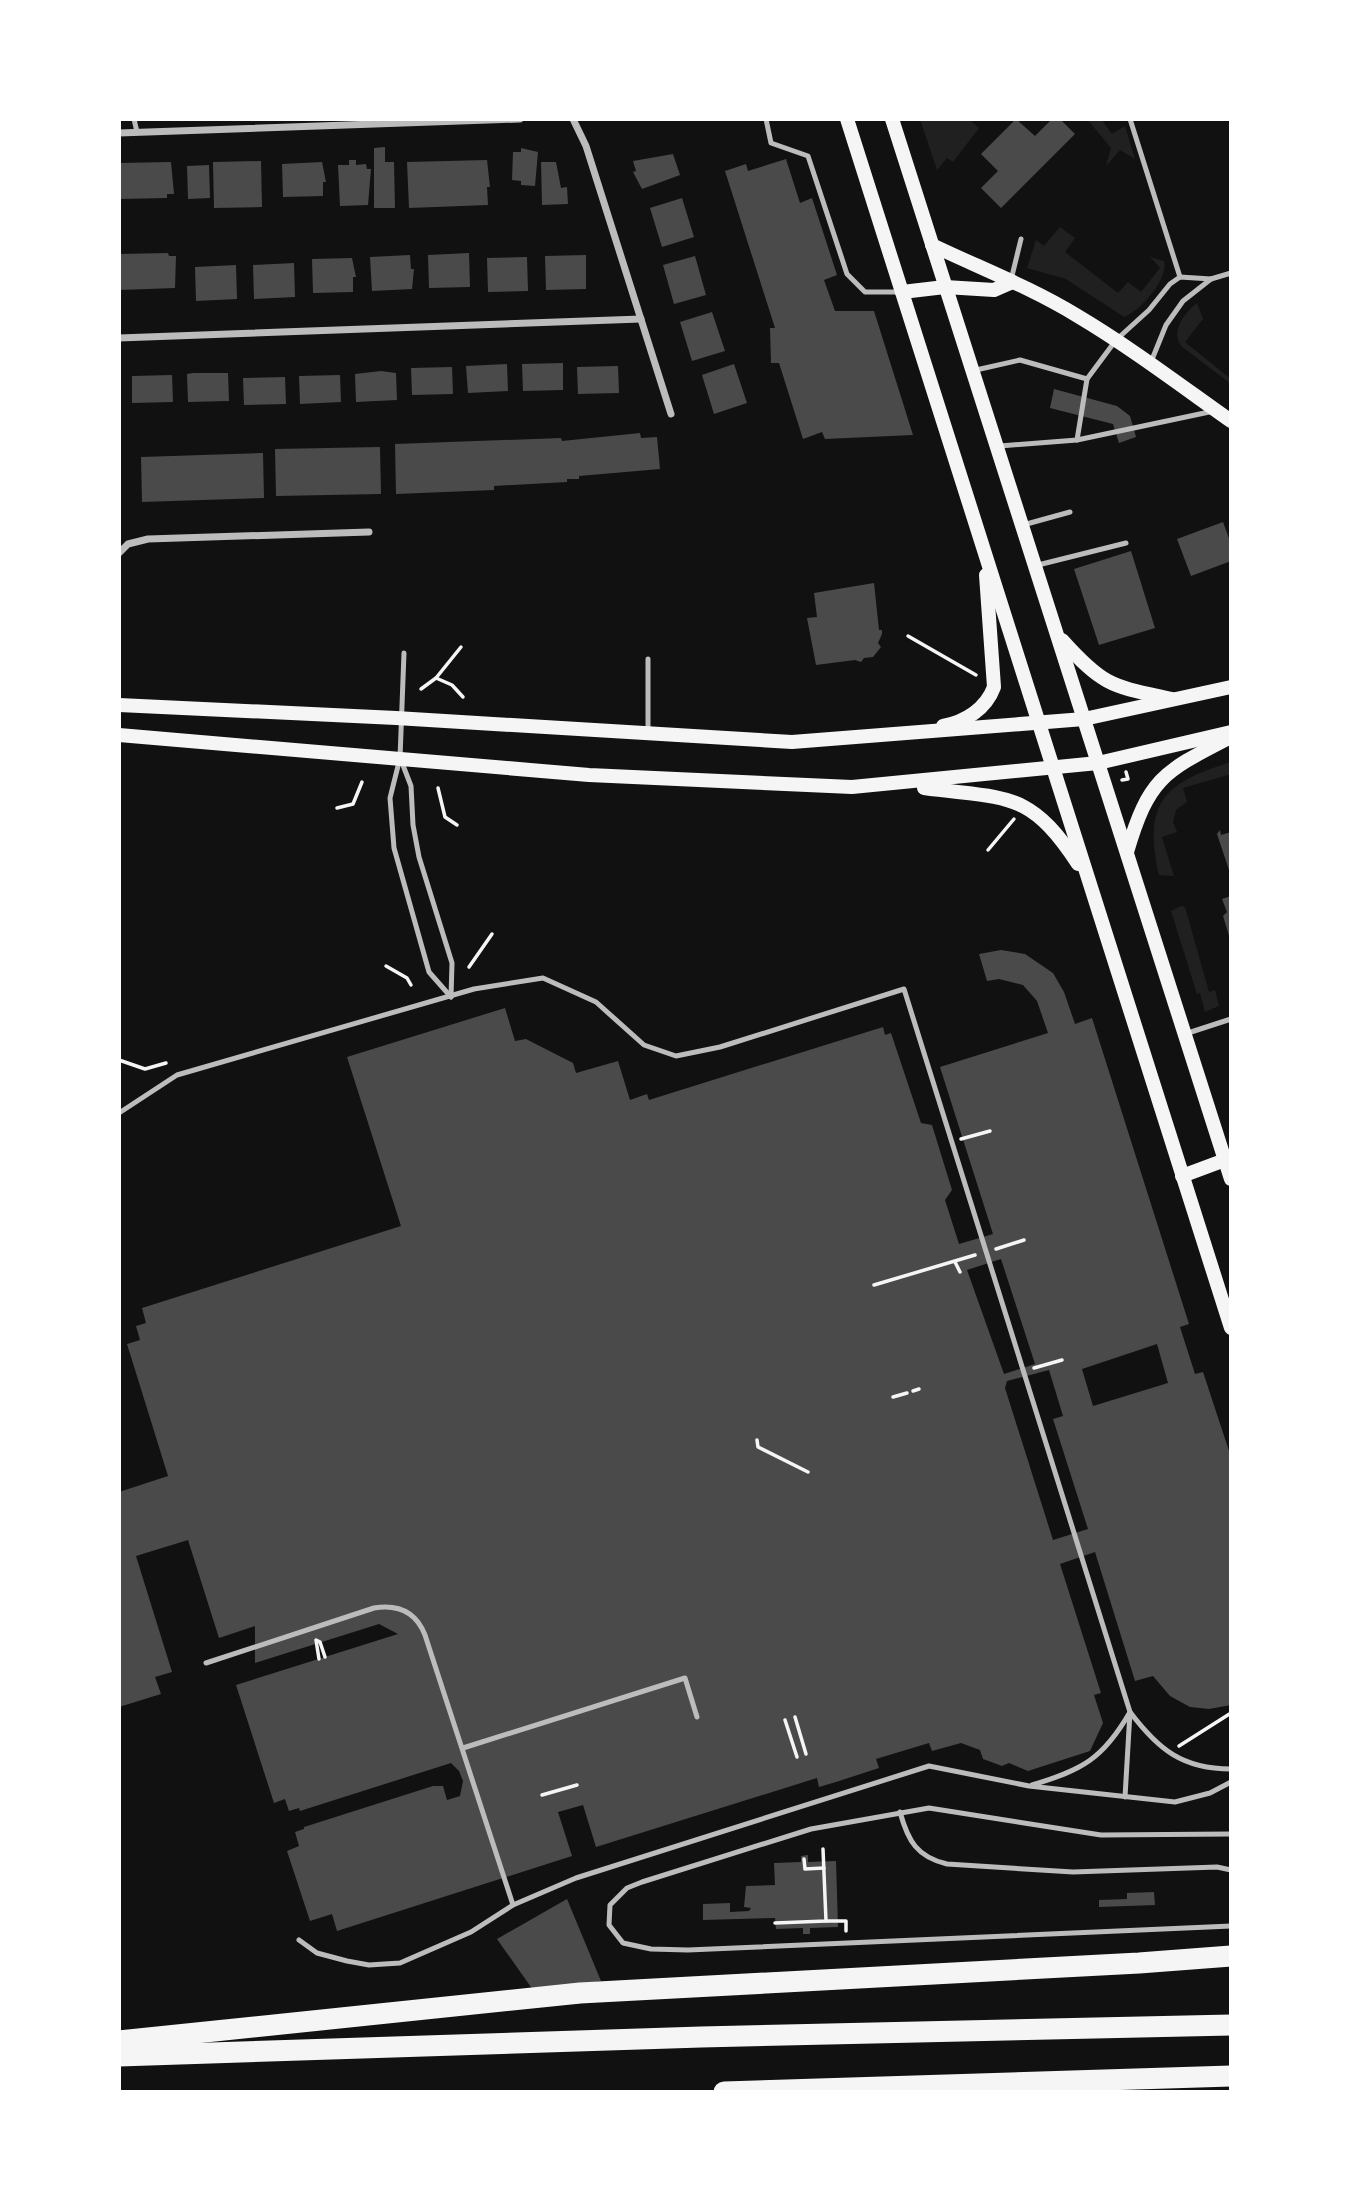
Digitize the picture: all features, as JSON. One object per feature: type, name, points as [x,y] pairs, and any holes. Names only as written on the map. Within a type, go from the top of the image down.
[{"type":"highway","points":[[119,2041],[580,1993],[1231,1956]]},
{"type":"highway","points":[[1131,2025],[1231,2016]]},
{"type":"highway","points":[[119,2056],[1131,2025],[1231,2025]]},
{"type":"highway","points":[[724,2092],[1231,2077]]},
{"type":"main road","points":[[836,119],[853,143]]},
{"type":"main road","points":[[847,119],[1231,1328]]},
{"type":"main road","points":[[892,119],[1231,1179]]},
{"type":"main road","points":[[932,245],[998,273],[1010,283],[1058,304],[1116,340],[1231,421]]},
{"type":"main road","points":[[902,292],[945,288],[995,290],[1010,283]]},
{"type":"main road","points":[[874,737],[955,724],[979,709],[991,695],[994,679],[984,549]]},
{"type":"main road","points":[[1057,635],[1090,671],[1102,680],[1124,689],[1181,700]]},
{"type":"main road","points":[[119,705],[402,718],[792,742],[1084,719],[1231,687]]},
{"type":"main road","points":[[119,736],[691,782],[829,787],[898,785],[1052,770],[1098,763],[1231,732]]},
{"type":"main road","points":[[1127,853],[1142,806],[1154,785],[1173,768],[1231,737]]},
{"type":"main road","points":[[898,785],[999,797],[1031,809],[1052,827],[1088,880]]},
{"type":"main road","points":[[1182,1176],[1225,1160]]},
{"type":"street","points":[[119,133],[520,119]]},
{"type":"street","points":[[573,119],[586,146],[671,414]]},
{"type":"street","points":[[119,338],[641,319]]},
{"type":"street","points":[[119,552],[128,544],[148,539],[369,532]]},
{"type":"lane","points":[[134,119],[137,132]]},
{"type":"lane","points":[[766,119],[771,143],[807,156],[847,274],[865,292],[902,292]]},
{"type":"lane","points":[[1130,119],[1180,277]]},
{"type":"lane","points":[[1010,283],[1021,239]]},
{"type":"lane","points":[[1077,440],[1087,379],[1116,340],[1180,277],[1211,279],[1231,273]]},
{"type":"lane","points":[[1150,363],[1166,326],[1182,301],[1211,279]]},
{"type":"lane","points":[[972,370],[995,368],[1020,360],[1087,379]]},
{"type":"lane","points":[[997,447],[1077,440],[1217,411]]},
{"type":"lane","points":[[1022,525],[1070,512]]},
{"type":"lane","points":[[1035,566],[1126,543]]},
{"type":"lane","points":[[404,653],[400,758],[390,797],[394,848],[429,972],[451,997]]},
{"type":"lane","points":[[648,659],[648,735]]},
{"type":"lane","points":[[400,758],[411,786],[413,825],[419,857],[452,963],[451,997]]},
{"type":"lane","points":[[119,1113],[177,1075],[474,989],[543,978],[596,1002],[645,1045],[676,1056],[707,1051],[904,989],[1130,1712],[1125,1797]]},
{"type":"lane","points":[[1185,1034],[1231,1018]]},
{"type":"lane","points":[[206,1663],[374,1608],[405,1610],[422,1627],[513,1905]]},
{"type":"lane","points":[[463,1748],[685,1678],[697,1717]]},
{"type":"lane","points":[[1130,1712],[1168,1754],[1197,1765],[1231,1769]]},
{"type":"lane","points":[[1029,1786],[1071,1773],[1096,1758],[1117,1734],[1130,1712]]},
{"type":"lane","points":[[299,1940],[317,1953],[347,1961],[369,1965],[400,1963],[471,1932],[513,1905],[576,1878],[929,1766],[951,1768],[1029,1786],[1175,1802],[1210,1793],[1231,1782]]},
{"type":"lane","points":[[1229,1926],[688,1950],[651,1949],[623,1943],[609,1925],[610,1905],[617,1895],[642,1881],[797,1833],[900,1812],[929,1808],[1126,1837],[1231,1834]]},
{"type":"lane","points":[[900,1812],[910,1842],[917,1851],[928,1860],[947,1864],[1073,1872],[1217,1867],[1231,1870]]},
{"type":"path","points":[[908,636],[981,678]]},
{"type":"path","points":[[421,689],[436,678],[460,647]]},
{"type":"path","points":[[436,678],[452,685],[463,697]]},
{"type":"path","points":[[1125,770],[1128,779],[1134,783]]},
{"type":"path","points":[[1122,780],[1128,779]]},
{"type":"path","points":[[337,808],[353,804],[362,782]]},
{"type":"path","points":[[438,788],[446,817],[457,825]]},
{"type":"path","points":[[988,850],[1003,828],[1020,814]]},
{"type":"path","points":[[469,967],[492,934]]},
{"type":"path","points":[[386,966],[407,978],[411,985]]},
{"type":"path","points":[[119,1060],[145,1069],[166,1063]]},
{"type":"path","points":[[964,1139],[990,1131]]},
{"type":"path","points":[[997,1248],[1024,1240]]},
{"type":"path","points":[[874,1285],[964,1259]]},
{"type":"path","points":[[917,1274],[956,1262],[960,1272],[957,1261]]},
{"type":"path","points":[[1038,1367],[1062,1360]]},
{"type":"path","points":[[913,1391],[919,1388]]},
{"type":"path","points":[[893,1397],[907,1392]]},
{"type":"path","points":[[757,1440],[758,1447],[808,1472]]},
{"type":"path","points":[[319,1659],[318,1641],[325,1657]]},
{"type":"path","points":[[1177,1747],[1231,1713]]},
{"type":"path","points":[[795,1717],[806,1754]]},
{"type":"path","points":[[785,1720],[797,1757]]},
{"type":"path","points":[[542,1796],[577,1785]]},
{"type":"path","points":[[823,1849],[826,1922]]},
{"type":"path","points":[[804,1859],[805,1869],[824,1868]]},
{"type":"path","points":[[775,1923],[846,1921],[847,1935]]},
{"type":"path","points":[[807,1922],[807,1931]]},
{"type":"shaded area","points":[[920,119],[969,119],[979,128],[953,162],[947,158],[937,170]]},
{"type":"shaded area","points":[[1087,119],[1101,119],[1112,134],[1125,126],[1135,159],[1120,150],[1106,166],[1111,148]]},
{"type":"shaded area","points":[[1060,227],[1075,238],[1065,252],[1118,293],[1128,282],[1141,292],[1160,268],[1150,257],[1164,261],[1158,285],[1138,308],[1124,317],[1066,279],[1027,268],[1036,240],[1044,246]]},
{"type":"shaded area","points":[[1197,303],[1203,319],[1185,342],[1231,379],[1231,384],[1181,346],[1178,340],[1180,322]]},
{"type":"shaded area","points":[[1231,762],[1231,774],[1183,788],[1187,802],[1176,810],[1173,822],[1177,832],[1162,837],[1174,876],[1159,875],[1154,830],[1157,813],[1164,799],[1189,778]]},
{"type":"shaded area","points":[[1185,907],[1209,992],[1215,990],[1219,1006],[1205,1012],[1171,911]]},
{"type":"building","points":[[1016,119],[1035,136],[1052,119],[1060,119],[1075,134],[1001,208],[981,188],[998,171],[981,154]]},
{"type":"building","points":[[385,147],[385,162],[394,162],[395,208],[374,208],[374,148]]},
{"type":"building","points":[[521,148],[538,152],[535,186],[521,185],[521,181],[512,180],[513,152],[521,152]]},
{"type":"building","points":[[673,154],[680,175],[642,189],[633,172],[636,171],[633,161]]},
{"type":"building","points":[[786,159],[800,203],[812,198],[837,275],[824,280],[835,311],[874,311],[913,435],[825,439],[822,432],[803,439],[779,363],[771,363],[770,328],[775,328],[725,171],[746,164],[748,171]]},
{"type":"building","points":[[349,160],[356,160],[356,165],[366,164],[367,169],[371,169],[368,205],[340,206],[338,165],[349,165]]},
{"type":"building","points":[[487,160],[490,187],[487,187],[488,205],[409,208],[407,162]]},
{"type":"building","points":[[261,161],[262,207],[214,208],[213,162]]},
{"type":"building","points":[[171,162],[174,194],[167,194],[167,198],[119,199],[119,163]]},
{"type":"building","points":[[322,162],[326,182],[323,182],[323,196],[283,197],[282,164]]},
{"type":"building","points":[[541,162],[556,162],[561,188],[567,187],[568,204],[542,205]]},
{"type":"building","points":[[209,165],[210,198],[188,199],[187,166]]},
{"type":"building","points":[[682,198],[694,237],[662,247],[650,208]]},
{"type":"building","points":[[168,253],[169,256],[176,256],[175,288],[119,290],[119,254]]},
{"type":"building","points":[[469,253],[470,287],[429,288],[428,255]]},
{"type":"building","points":[[410,255],[411,269],[414,269],[412,289],[372,291],[370,257]]},
{"type":"building","points":[[586,255],[586,289],[546,290],[545,256]]},
{"type":"building","points":[[695,256],[706,295],[674,304],[663,265]]},
{"type":"building","points":[[527,257],[528,291],[488,292],[487,258]]},
{"type":"building","points":[[352,258],[356,277],[353,277],[353,292],[313,293],[312,259]]},
{"type":"building","points":[[294,263],[295,297],[254,299],[253,265]]},
{"type":"building","points":[[236,265],[237,299],[196,301],[195,267]]},
{"type":"building","points":[[712,312],[725,351],[692,361],[680,322]]},
{"type":"building","points":[[563,363],[563,390],[523,391],[522,364]]},
{"type":"building","points":[[507,364],[508,391],[468,393],[466,366]]},
{"type":"building","points":[[734,364],[747,403],[714,414],[702,375]]},
{"type":"building","points":[[618,366],[619,393],[578,394],[577,367]]},
{"type":"building","points":[[452,367],[453,394],[412,395],[411,368]]},
{"type":"building","points":[[381,371],[396,373],[397,400],[356,402],[355,374]]},
{"type":"building","points":[[228,373],[229,401],[188,402],[187,374]]},
{"type":"building","points":[[172,375],[173,402],[132,403],[132,376]]},
{"type":"building","points":[[340,375],[341,402],[300,404],[299,376]]},
{"type":"building","points":[[285,377],[286,404],[244,405],[243,378]]},
{"type":"building","points":[[1054,389],[1117,406],[1130,416],[1136,437],[1119,443],[1113,424],[1050,408]]},
{"type":"building","points":[[640,433],[641,438],[657,437],[660,469],[579,476],[579,479],[567,479],[567,482],[494,486],[494,490],[396,494],[395,444],[561,438],[562,441]]},
{"type":"building","points":[[380,447],[381,494],[276,496],[275,449]]},
{"type":"building","points":[[263,453],[264,498],[142,502],[141,457]]},
{"type":"building","points":[[1223,522],[1231,544],[1231,561],[1191,576],[1177,539]]},
{"type":"building","points":[[1131,551],[1155,628],[1099,645],[1074,569]]},
{"type":"building","points":[[874,583],[879,630],[882,630],[878,643],[881,647],[873,657],[864,658],[861,662],[855,660],[816,665],[807,618],[817,617],[814,593]]},
{"type":"building","points":[[1220,830],[1221,835],[1231,832],[1231,876],[1217,834]]},
{"type":"building","points":[[1231,896],[1230,939],[1223,916],[1227,912],[1222,899]]},
{"type":"building","points":[[1001,950],[1025,954],[1053,973],[1064,992],[1075,1024],[1092,1018],[1189,1324],[1180,1327],[1195,1374],[1203,1372],[1231,1457],[1231,1705],[1209,1709],[1190,1707],[1170,1696],[1153,1676],[1135,1681],[1095,1552],[1060,1564],[1101,1693],[1094,1695],[1103,1723],[1090,1751],[1028,1771],[1009,1763],[1002,1766],[983,1759],[980,1750],[961,1743],[932,1751],[929,1743],[876,1759],[879,1768],[836,1782],[819,1787],[817,1778],[596,1847],[583,1805],[558,1812],[572,1856],[337,1931],[332,1914],[310,1921],[287,1851],[299,1846],[295,1832],[433,1786],[443,1786],[447,1800],[460,1796],[463,1781],[459,1771],[451,1763],[300,1811],[299,1808],[289,1811],[285,1799],[274,1803],[236,1685],[398,1634],[379,1624],[255,1663],[255,1626],[219,1638],[188,1540],[136,1556],[172,1672],[155,1677],[161,1694],[119,1707],[119,1492],[168,1476],[127,1344],[140,1340],[136,1326],[146,1323],[142,1308],[401,1226],[347,1057],[505,1008],[515,1041],[526,1039],[573,1063],[576,1073],[618,1061],[630,1100],[647,1094],[649,1100],[883,1027],[885,1035],[891,1033],[921,1123],[932,1125],[952,1190],[945,1200],[959,1244],[993,1234],[940,1067],[1048,1033],[1037,1001],[1023,985],[999,979],[987,981],[979,954]],"holes":[[[1001,1259],[1035,1364],[1004,1374],[967,1270]],[[1157,1344],[1168,1383],[1093,1406],[1082,1369]],[[1049,1370],[1063,1416],[1053,1419],[1088,1529],[1053,1540],[1005,1388],[1007,1381]]]},
{"type":"building","points":[[808,1855],[808,1862],[836,1861],[838,1927],[810,1928],[810,1934],[803,1934],[803,1928],[776,1929],[775,1918],[703,1920],[703,1904],[730,1903],[730,1912],[749,1911],[751,1908],[744,1907],[746,1886],[775,1885],[774,1863],[801,1862],[801,1856]]},
{"type":"building","points":[[1154,1892],[1155,1905],[1099,1907],[1099,1900],[1127,1899],[1127,1893]]},
{"type":"building","points":[[567,1899],[601,1981],[533,1990],[497,1939]]}]
